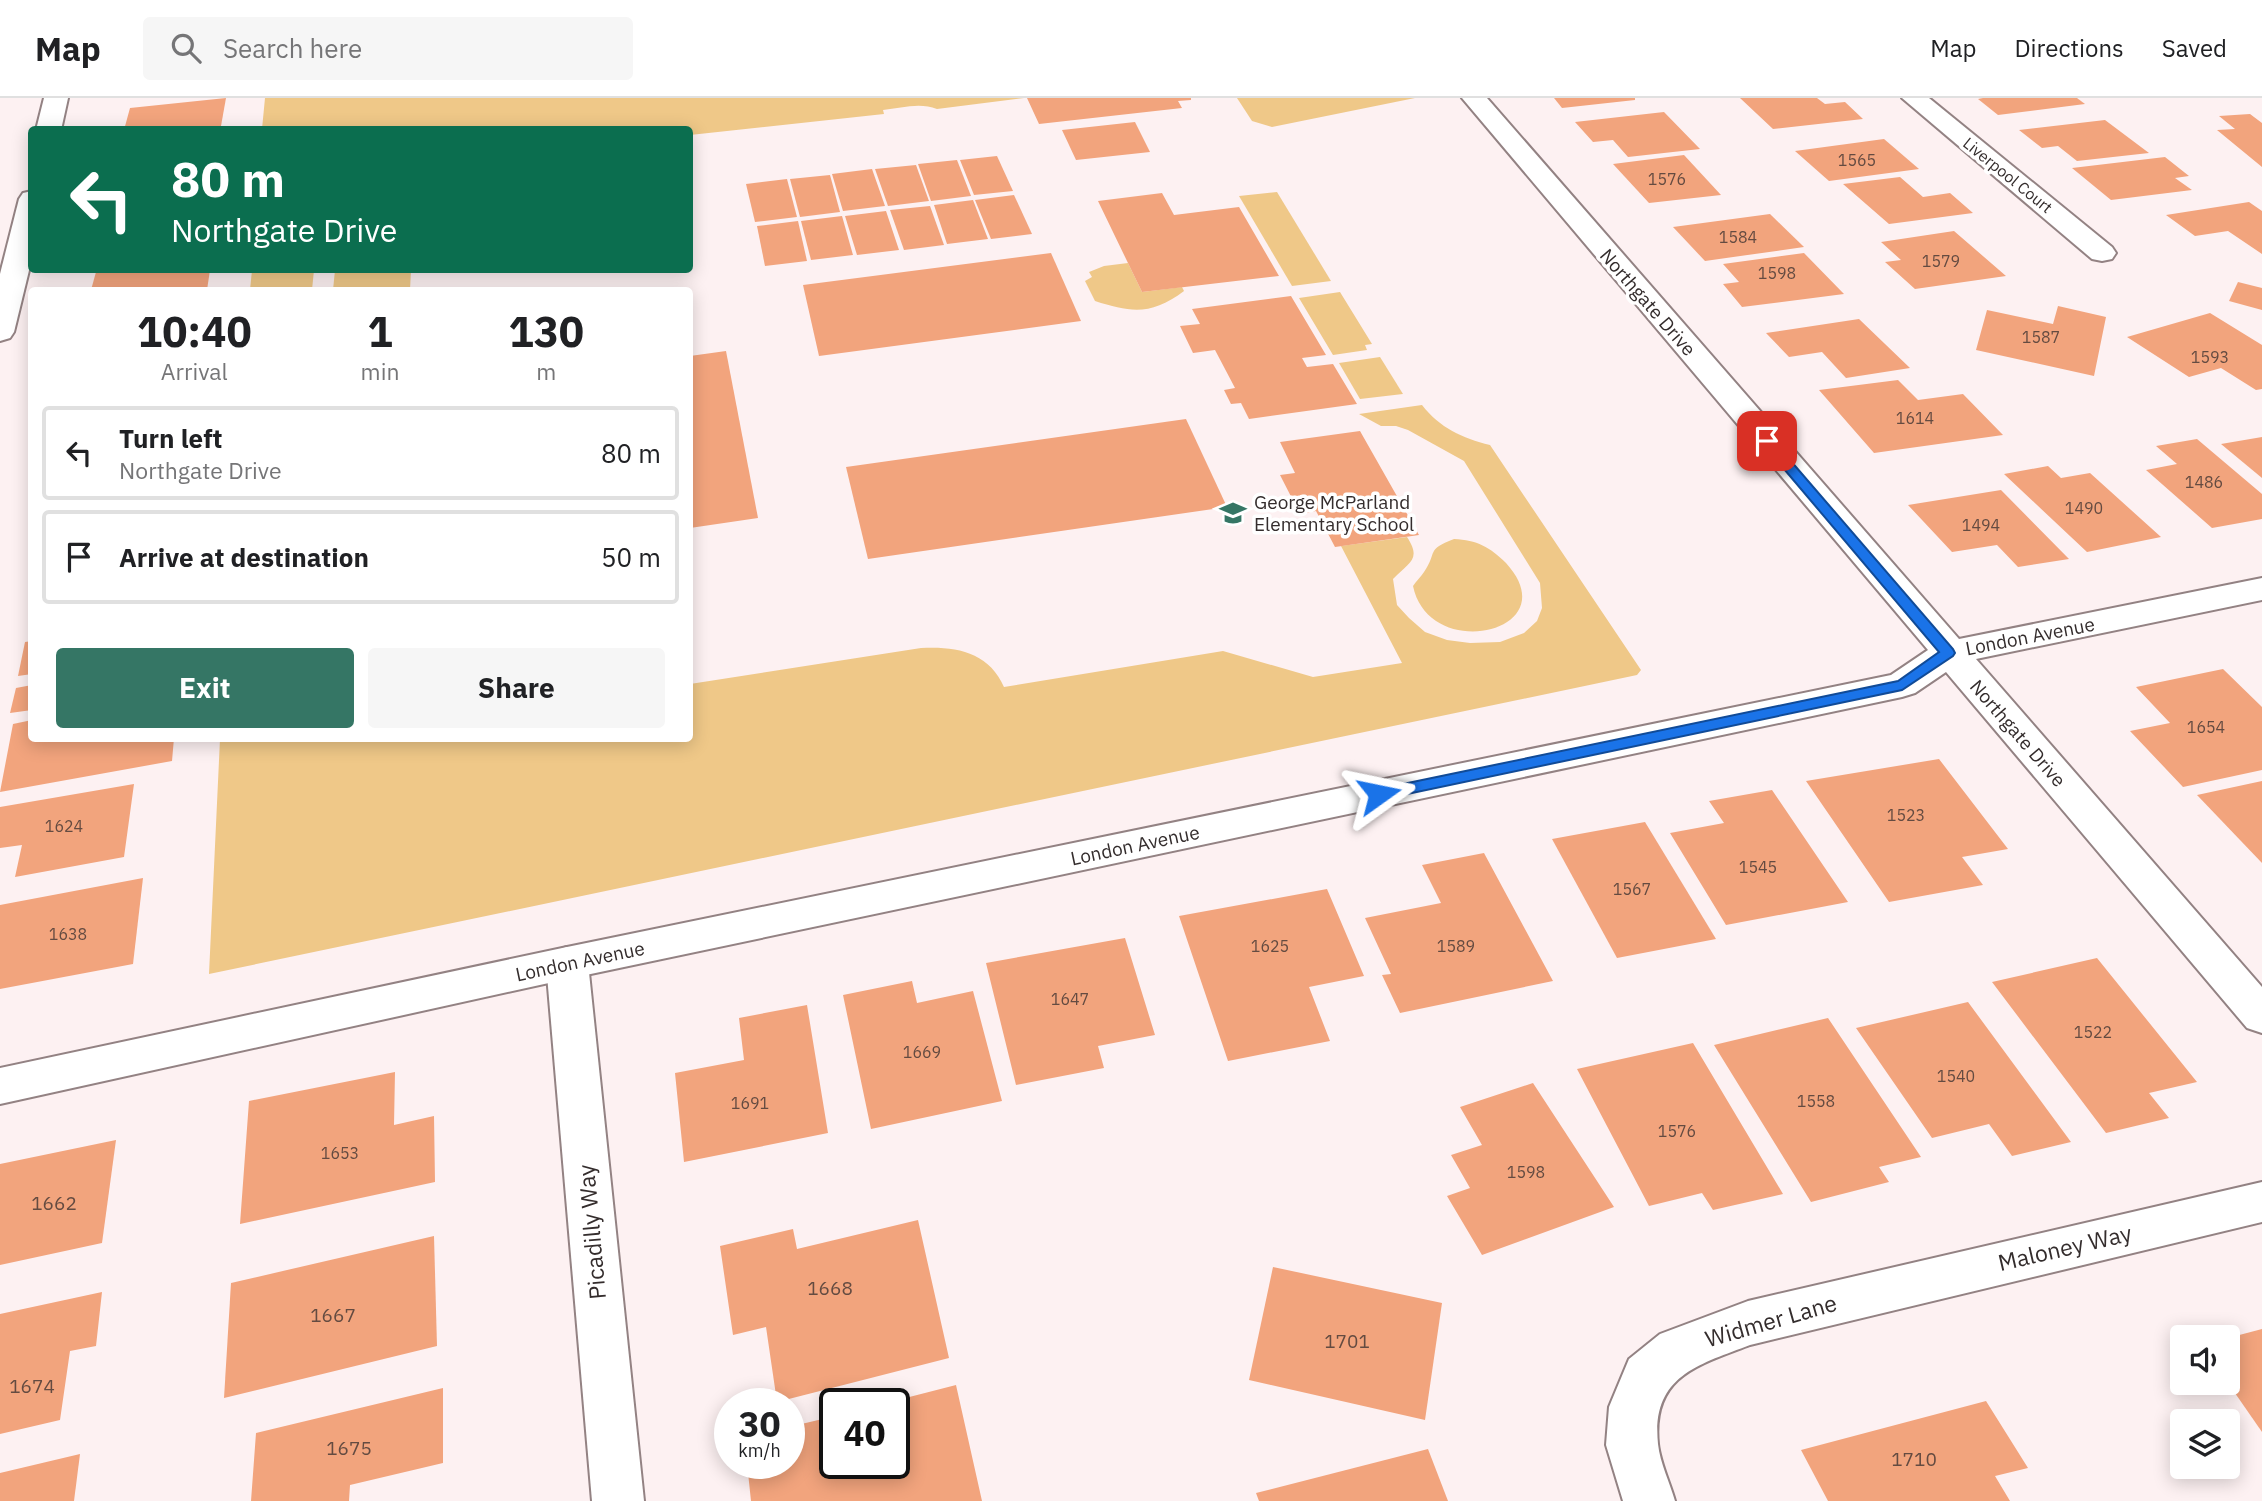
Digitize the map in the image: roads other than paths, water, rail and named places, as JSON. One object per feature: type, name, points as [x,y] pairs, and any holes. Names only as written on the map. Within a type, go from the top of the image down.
[{"type":"street","points":[[49,126],[55,98]]},
{"type":"street","name":"Northgate Drive","points":[[1474,98],[2262,1016]]},
{"type":"street","name":"Liverpool Court","points":[[1914,98],[2102,253]]},
{"type":"street","points":[[0,332],[28,216]]},
{"type":"street","name":"London Avenue","points":[[0,1086],[567,963],[1902,685],[1948,653],[2262,589]]},
{"type":"street","name":"Picadilly Way","points":[[567,963],[618,1501]]},
{"type":"street","name":"Maloney Way","points":[[1868,1294],[2262,1202]]},
{"type":"street","name":"Widmer Lane","points":[[1649,1501],[1632,1445],[1634,1407],[1647,1374],[1678,1349],[1748,1323],[1868,1294]]},
{"type":"place","name":"George McParland Elementary School","points":[[1233,513]]}]
